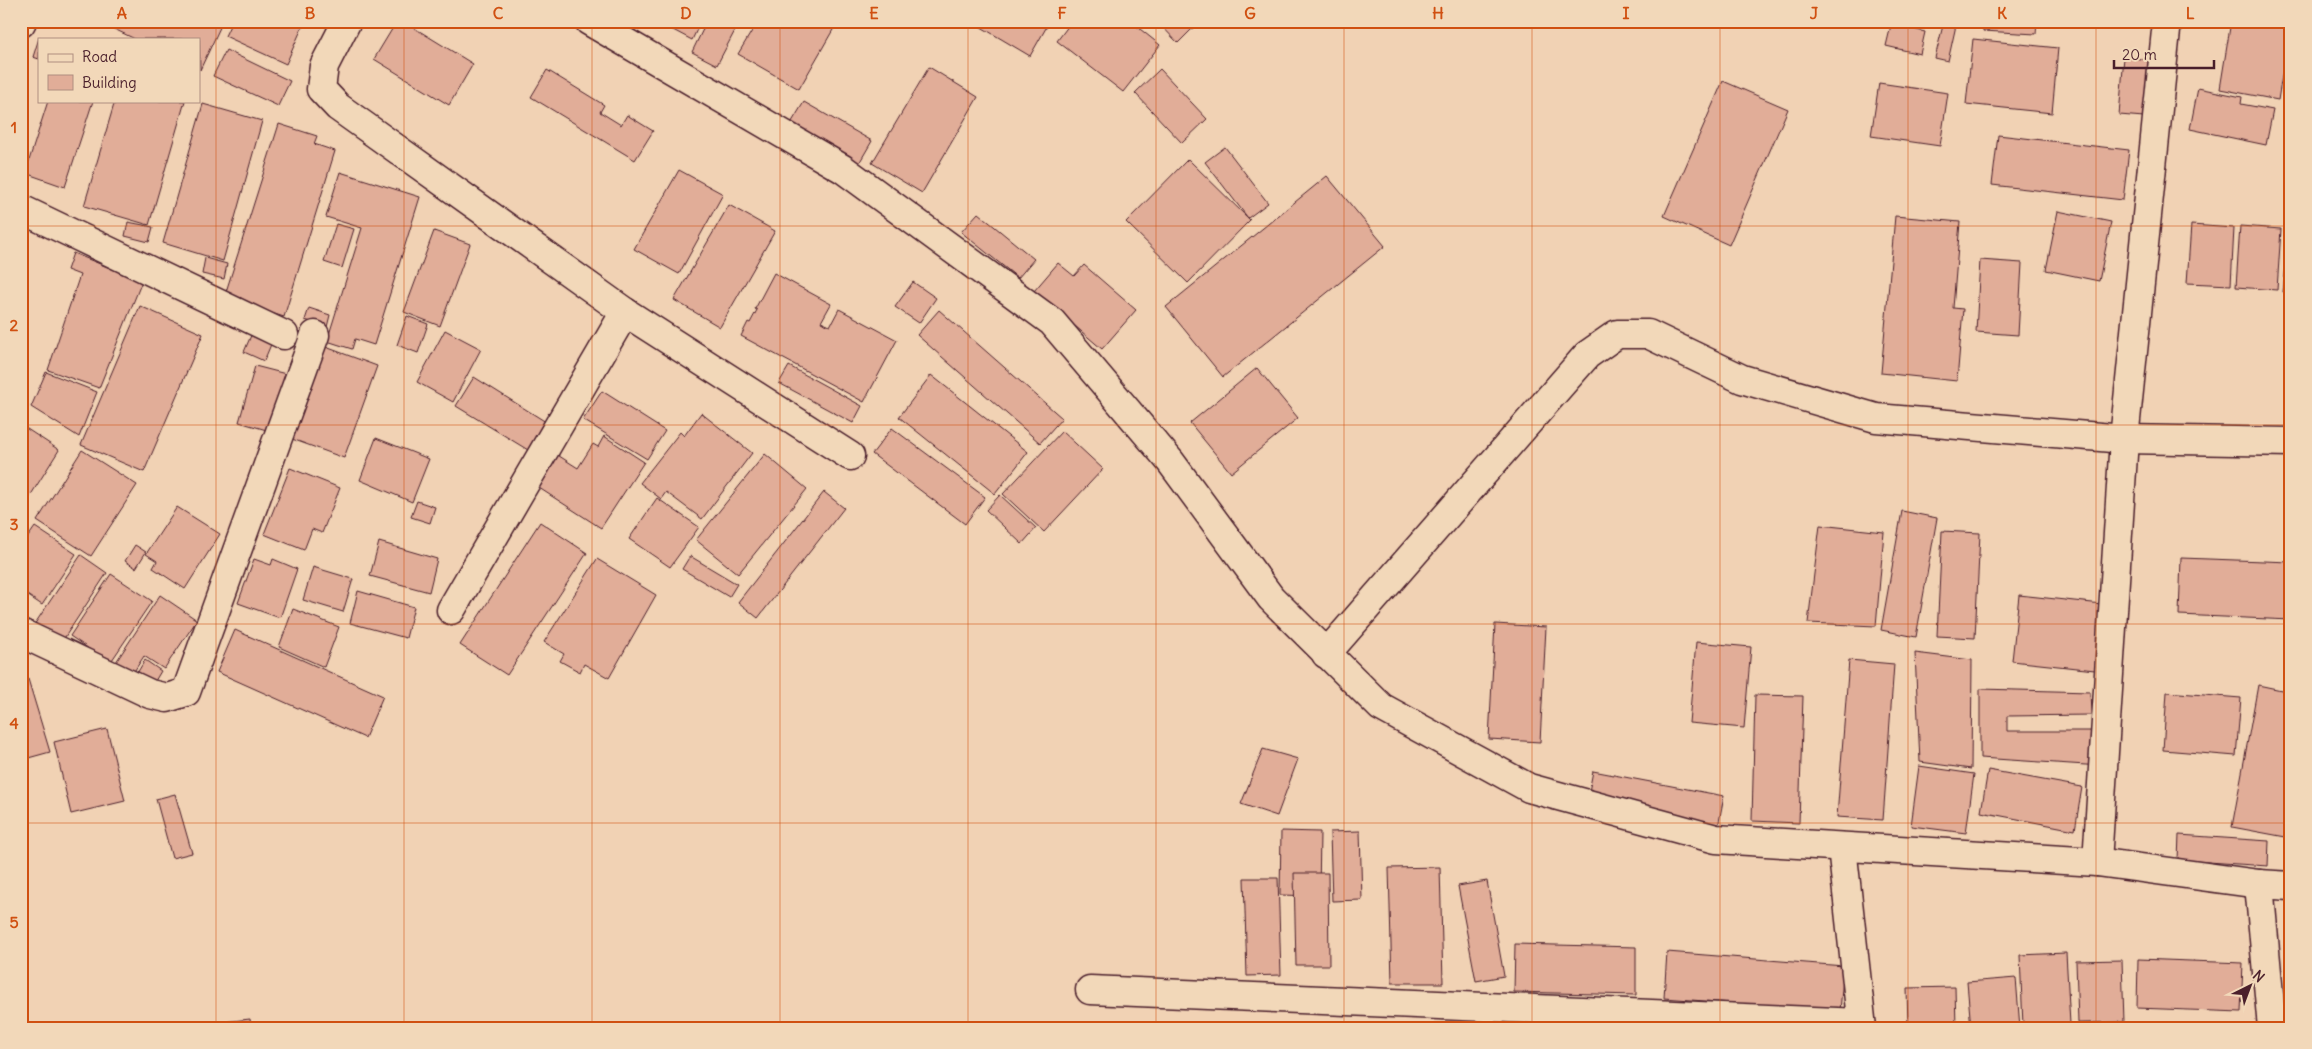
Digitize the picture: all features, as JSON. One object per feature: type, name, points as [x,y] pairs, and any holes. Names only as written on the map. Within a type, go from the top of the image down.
[{"type":"street","points":[[347,21],[324,66],[321,89],[338,107],[625,312],[850,456]]},
{"type":"street","points":[[589,21],[843,169],[1052,322],[1170,461],[1271,598],[1326,654],[1381,707],[1529,788],[1716,839],[2097,862],[2259,884],[2291,886]]},
{"type":"street","points":[[2097,862],[2124,440],[2167,21]]},
{"type":"street","points":[[21,209],[284,335]]},
{"type":"street","points":[[452,610],[625,312]]},
{"type":"street","points":[[1326,654],[1587,354],[1618,334],[1648,334],[1742,379],[1876,418],[2124,440],[2291,442]]},
{"type":"street","points":[[21,633],[150,694],[167,698],[186,692],[315,335]]},
{"type":"street","points":[[1090,990],[1862,1025],[1842,847]]},
{"type":"street","points":[[2259,884],[2272,1028]]},
{"type":"building","points":[[113,21],[223,21],[200,70],[200,38],[133,38],[110,27]]},
{"type":"building","points":[[232,21],[305,21],[286,64],[225,36]]},
{"type":"building","points":[[397,21],[403,21],[473,64],[449,105],[374,59]]},
{"type":"building","points":[[656,21],[701,21],[692,40]]},
{"type":"building","points":[[707,21],[740,21],[717,65],[692,52]]},
{"type":"building","points":[[758,21],[838,21],[799,89],[738,54]]},
{"type":"building","points":[[971,21],[1050,21],[1030,56]]},
{"type":"building","points":[[1072,21],[1130,21],[1160,45],[1123,92],[1057,41]]},
{"type":"building","points":[[1157,21],[1198,21],[1199,22],[1178,43]]},
{"type":"building","points":[[1892,21],[1906,21],[1905,27],[1925,32],[1920,54],[1886,46]]},
{"type":"building","points":[[1944,21],[1957,21],[1948,61],[1935,58]]},
{"type":"building","points":[[1983,21],[2037,21],[2036,34],[1983,31]]},
{"type":"building","points":[[2231,21],[2291,21],[2278,100],[2220,89]]},
{"type":"building","points":[[1973,39],[2058,48],[2052,113],[1966,104]]},
{"type":"building","points":[[38,41],[38,59],[33,57]]},
{"type":"building","points":[[226,50],[290,81],[278,106],[213,76]]},
{"type":"building","points":[[2124,57],[2150,60],[2144,117],[2119,115]]},
{"type":"building","points":[[929,67],[978,97],[922,193],[872,163]]},
{"type":"building","points":[[1160,69],[1207,119],[1182,143],[1135,93]]},
{"type":"building","points":[[547,70],[604,105],[600,112],[621,125],[627,115],[653,131],[635,160],[531,97]]},
{"type":"building","points":[[1723,81],[1788,109],[1729,245],[1664,216]]},
{"type":"building","points":[[1879,83],[1948,93],[1940,146],[1871,136]]},
{"type":"building","points":[[2198,88],[2242,97],[2241,104],[2273,110],[2266,145],[2190,129]]},
{"type":"building","points":[[48,102],[93,102],[65,187],[25,173]]},
{"type":"building","points":[[115,102],[185,102],[149,225],[84,206]]},
{"type":"building","points":[[804,102],[872,141],[858,165],[790,125]]},
{"type":"building","points":[[203,104],[262,121],[223,261],[163,243]]},
{"type":"building","points":[[279,124],[317,136],[314,144],[335,151],[284,317],[224,298]]},
{"type":"building","points":[[1998,135],[2129,150],[2123,200],[1992,185]]},
{"type":"building","points":[[1225,147],[1268,203],[1248,218],[1205,162]]},
{"type":"building","points":[[1188,159],[1250,220],[1188,283],[1126,222]]},
{"type":"building","points":[[679,170],[723,194],[679,274],[634,249]]},
{"type":"building","points":[[340,172],[420,197],[374,345],[355,339],[352,349],[327,341],[362,228],[326,217]]},
{"type":"building","points":[[1327,176],[1385,246],[1223,377],[1166,307]]},
{"type":"building","points":[[729,205],[775,231],[720,327],[674,300]]},
{"type":"building","points":[[2058,211],[2111,222],[2099,281],[2046,270]]},
{"type":"building","points":[[978,213],[1034,259],[1018,278],[961,232]]},
{"type":"building","points":[[1895,216],[1960,222],[1953,308],[1963,309],[1957,381],[1881,373]]},
{"type":"building","points":[[128,222],[153,227],[149,242],[125,236]]},
{"type":"building","points":[[336,224],[354,229],[342,268],[324,262]]},
{"type":"building","points":[[2191,225],[2234,228],[2231,285],[2187,283]]},
{"type":"building","points":[[2240,226],[2281,229],[2277,290],[2236,287]]},
{"type":"building","points":[[434,231],[470,244],[440,326],[404,312]]},
{"type":"building","points":[[2291,231],[2291,293],[2283,292]]},
{"type":"building","points":[[73,253],[142,281],[99,388],[48,370],[80,275],[67,270]]},
{"type":"building","points":[[205,258],[227,264],[224,279],[202,274]]},
{"type":"building","points":[[1980,260],[2022,263],[2018,335],[1976,332]]},
{"type":"building","points":[[1058,263],[1074,276],[1084,265],[1136,310],[1102,349],[1034,291]]},
{"type":"building","points":[[774,273],[831,304],[821,322],[830,326],[839,309],[897,340],[864,402],[741,336],[757,310],[755,309]]},
{"type":"building","points":[[913,282],[936,298],[919,323],[895,307]]},
{"type":"building","points":[[140,306],[203,334],[144,472],[81,445]]},
{"type":"building","points":[[309,308],[330,315],[327,327],[305,320]]},
{"type":"building","points":[[939,310],[1062,418],[1040,443],[917,335]]},
{"type":"building","points":[[407,316],[428,324],[418,353],[397,345]]},
{"type":"building","points":[[445,330],[481,349],[453,402],[417,382]]},
{"type":"building","points":[[252,333],[272,342],[264,361],[244,352]]},
{"type":"building","points":[[323,346],[377,366],[344,458],[292,439]]},
{"type":"building","points":[[255,366],[286,374],[270,431],[239,422]]},
{"type":"building","points":[[789,366],[862,406],[853,423],[779,383]]},
{"type":"building","points":[[1257,368],[1298,418],[1231,473],[1190,423]]},
{"type":"building","points":[[46,372],[97,392],[79,437],[31,407]]},
{"type":"building","points":[[931,375],[1028,452],[995,494],[899,417]]},
{"type":"building","points":[[474,377],[546,422],[528,450],[456,406]]},
{"type":"building","points":[[602,391],[665,431],[647,459],[583,420]]},
{"type":"building","points":[[701,413],[752,453],[702,519],[666,492],[661,499],[640,483],[680,432],[684,436]]},
{"type":"building","points":[[21,425],[59,450],[22,509],[21,508]]},
{"type":"building","points":[[892,428],[985,497],[965,524],[872,454]]},
{"type":"building","points":[[1062,431],[1103,469],[1044,532],[1003,494]]},
{"type":"building","points":[[604,436],[644,462],[601,528],[536,486],[556,454],[578,468],[593,444],[598,447]]},
{"type":"building","points":[[376,438],[429,459],[412,502],[360,480]]},
{"type":"building","points":[[82,450],[137,485],[91,556],[37,521]]},
{"type":"building","points":[[765,454],[807,489],[738,574],[696,540]]},
{"type":"building","points":[[290,468],[340,488],[322,533],[312,529],[304,550],[264,534]]},
{"type":"building","points":[[824,492],[844,508],[758,618],[738,602]]},
{"type":"building","points":[[1000,495],[1036,528],[1022,544],[986,510]]},
{"type":"building","points":[[657,498],[699,527],[670,567],[629,539]]},
{"type":"building","points":[[417,501],[435,507],[430,523],[411,517]]},
{"type":"building","points":[[177,507],[220,534],[185,589],[153,568],[157,561],[146,554]]},
{"type":"building","points":[[1902,511],[1937,518],[1916,637],[1881,630]]},
{"type":"building","points":[[540,522],[587,553],[507,675],[460,645]]},
{"type":"building","points":[[1820,525],[1884,532],[1876,626],[1808,623]]},
{"type":"building","points":[[35,527],[76,554],[42,605],[21,591],[21,547]]},
{"type":"building","points":[[1942,531],[1980,533],[1975,638],[1937,636]]},
{"type":"building","points":[[379,542],[437,559],[429,592],[370,576]]},
{"type":"building","points":[[135,545],[146,552],[136,568],[125,561]]},
{"type":"building","points":[[81,555],[107,573],[61,643],[34,625]]},
{"type":"building","points":[[690,556],[737,584],[729,597],[682,569]]},
{"type":"building","points":[[2181,558],[2291,562],[2291,620],[2179,615]]},
{"type":"building","points":[[254,559],[271,565],[273,559],[297,569],[280,618],[238,603]]},
{"type":"building","points":[[597,559],[656,595],[609,678],[584,664],[580,672],[560,661],[564,654],[544,642]]},
{"type":"building","points":[[313,567],[353,579],[343,612],[303,600]]},
{"type":"building","points":[[111,574],[152,601],[110,663],[70,636]]},
{"type":"building","points":[[358,591],[414,607],[406,638],[350,623]]},
{"type":"building","points":[[160,595],[197,620],[164,669],[144,656],[133,673],[116,662]]},
{"type":"building","points":[[2019,595],[2111,605],[2104,671],[2012,661]]},
{"type":"building","points":[[293,609],[339,627],[324,667],[279,647]]},
{"type":"building","points":[[1495,624],[1546,627],[1540,742],[1489,739]]},
{"type":"building","points":[[235,630],[383,696],[365,738],[217,672]]},
{"type":"building","points":[[1696,642],[1751,647],[1744,728],[1689,723]]},
{"type":"building","points":[[1915,653],[1972,660],[1971,769],[1920,762]]},
{"type":"building","points":[[145,660],[161,671],[152,686],[136,675]]},
{"type":"building","points":[[1849,660],[1894,664],[1883,820],[1837,817]]},
{"type":"building","points":[[28,679],[50,752],[21,760],[21,681]]},
{"type":"building","points":[[2258,685],[2291,692],[2291,838],[2232,827]]},
{"type":"building","points":[[1980,689],[2090,692],[2091,715],[2007,716],[2007,731],[2099,731],[2101,766],[1980,758]]},
{"type":"building","points":[[2167,692],[2241,698],[2236,756],[2163,750]]},
{"type":"building","points":[[1755,695],[1803,696],[1799,823],[1752,821]]},
{"type":"building","points":[[107,729],[125,801],[71,814],[54,742]]},
{"type":"building","points":[[1263,749],[1298,759],[1277,816],[1241,804]]},
{"type":"building","points":[[1919,766],[1974,774],[1966,833],[1911,826]]},
{"type":"building","points":[[1988,770],[2082,787],[2075,830],[1981,812]]},
{"type":"building","points":[[1593,771],[1724,796],[1718,827],[1587,802]]},
{"type":"building","points":[[175,794],[192,853],[172,858],[156,799]]},
{"type":"building","points":[[1281,831],[1320,832],[1319,896],[1280,895]]},
{"type":"building","points":[[1360,831],[1362,900],[1332,901],[1330,832]]},
{"type":"building","points":[[2179,835],[2269,841],[2268,866],[2178,860]]},
{"type":"building","points":[[1440,867],[1443,983],[1392,983],[1389,868]]},
{"type":"building","points":[[1294,873],[1328,873],[1329,965],[1296,965]]},
{"type":"building","points":[[1244,878],[1278,878],[1281,975],[1247,976]]},
{"type":"building","points":[[1487,881],[1504,976],[1476,981],[1458,886]]},
{"type":"building","points":[[1515,944],[1636,947],[1636,995],[1514,992]]},
{"type":"building","points":[[1667,952],[1844,966],[1840,1011],[1664,998]]},
{"type":"building","points":[[2066,953],[2070,1024],[2023,1026],[2020,955]]},
{"type":"building","points":[[2138,959],[2243,963],[2241,1012],[2137,1008]]},
{"type":"building","points":[[2122,960],[2124,1022],[2078,1023],[2076,961]]},
{"type":"building","points":[[2016,978],[2020,1028],[1971,1028],[1967,982]]},
{"type":"building","points":[[1955,987],[1956,1028],[1908,1028],[1907,988]]},
{"type":"building","points":[[250,1019],[251,1028],[214,1028],[214,1023]]},
{"type":"building","points":[[617,1024],[681,1027],[681,1028],[617,1028]]},
{"type":"building","points":[[751,1025],[788,1028],[751,1028]]}]
